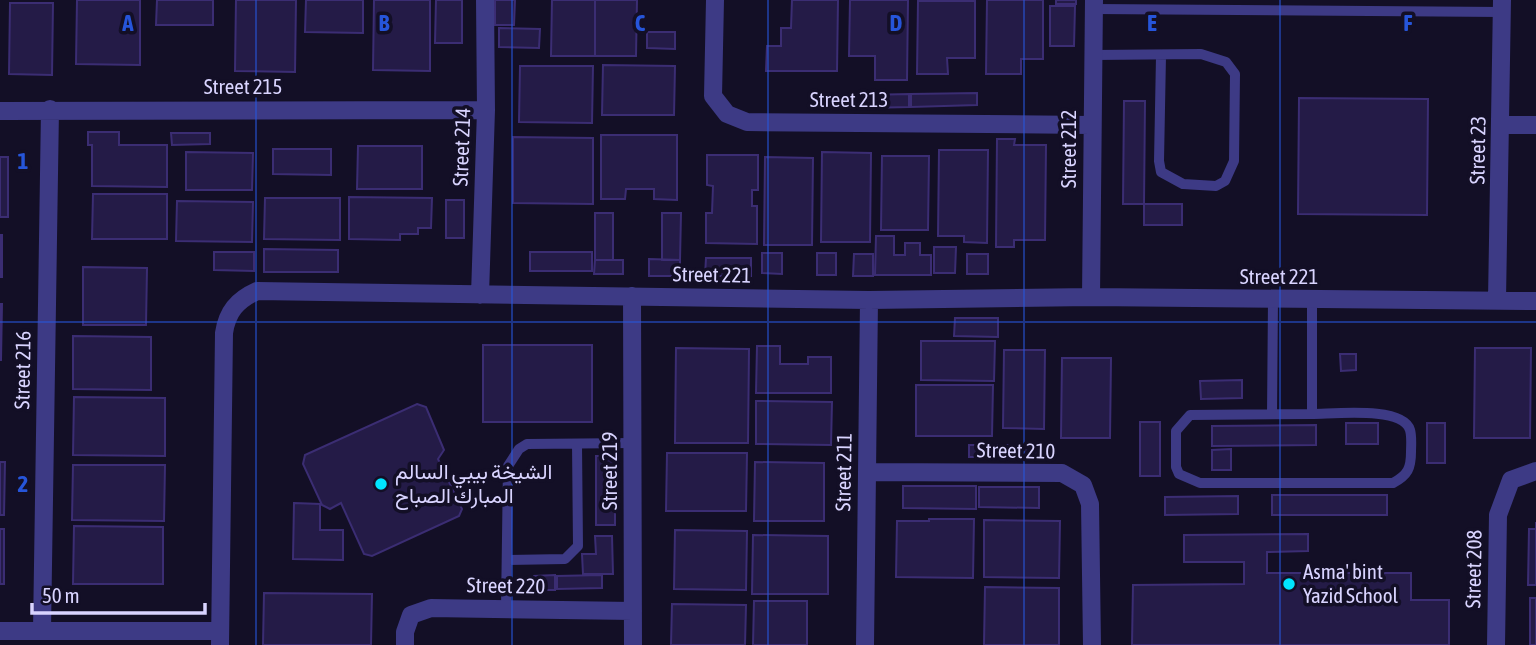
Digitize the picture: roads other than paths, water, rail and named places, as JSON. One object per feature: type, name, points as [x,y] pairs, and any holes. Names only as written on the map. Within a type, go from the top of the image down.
[{"type":"street","name":"Street 214","points":[[480,295],[486,110],[485,0]]},
{"type":"street","name":"Street 213","points":[[715,0],[713,96],[727,114],[747,122],[1091,125]]},
{"type":"street","name":"Street 212","points":[[1091,297],[1094,4]]},
{"type":"street","name":"Street 23","points":[[1497,300],[1502,6]]},
{"type":"street","name":"Street 216","points":[[42,630],[50,109]]},
{"type":"street","name":"Street 215","points":[[0,111],[486,110]]},
{"type":"street","points":[[1502,125],[1536,125]]},
{"type":"street","name":"Street 221","points":[[220,638],[223,333],[233,306],[244,297],[271,289],[480,295],[869,300],[1091,297],[1536,301]]},
{"type":"street","name":"Street 219","points":[[632,296],[633,645]]},
{"type":"street","name":"Street 211","points":[[865,645],[869,300]]},
{"type":"street","name":"Street 208","points":[[1496,645],[1497,515],[1511,480],[1536,471]]},
{"type":"street","name":"Street 210","points":[[867,472],[1062,473],[1083,485],[1090,504],[1092,645]]},
{"type":"street","name":"Street 220","points":[[405,645],[405,632],[411,615],[431,608],[633,611]]},
{"type":"street","points":[[0,631],[42,630],[220,638]]},
{"type":"lane","points":[[1094,4],[1502,6]]},
{"type":"lane","points":[[1094,55],[1214,56],[1226,62],[1235,74],[1234,161],[1225,181],[1216,186],[1183,184],[1161,172],[1161,57]]},
{"type":"lane","points":[[1272,414],[1273,299]]},
{"type":"lane","points":[[1312,300],[1312,414]]},
{"type":"lane","points":[[1312,414],[1390,414],[1402,419],[1410,429],[1411,466],[1404,477],[1393,483],[1200,483],[1179,474],[1176,467],[1176,431],[1190,415],[1312,414]]},
{"type":"lane","points":[[506,609],[508,466],[512,457],[527,444],[633,443]]},
{"type":"lane","points":[[507,559],[565,559],[578,546],[577,444]]},
{"type":"place","name":"الشيخة بيبي السالم المبارك الصباح","points":[[381,484]]},
{"type":"place","name":"Asma' bint Yazid School","points":[[1289,584]]}]
